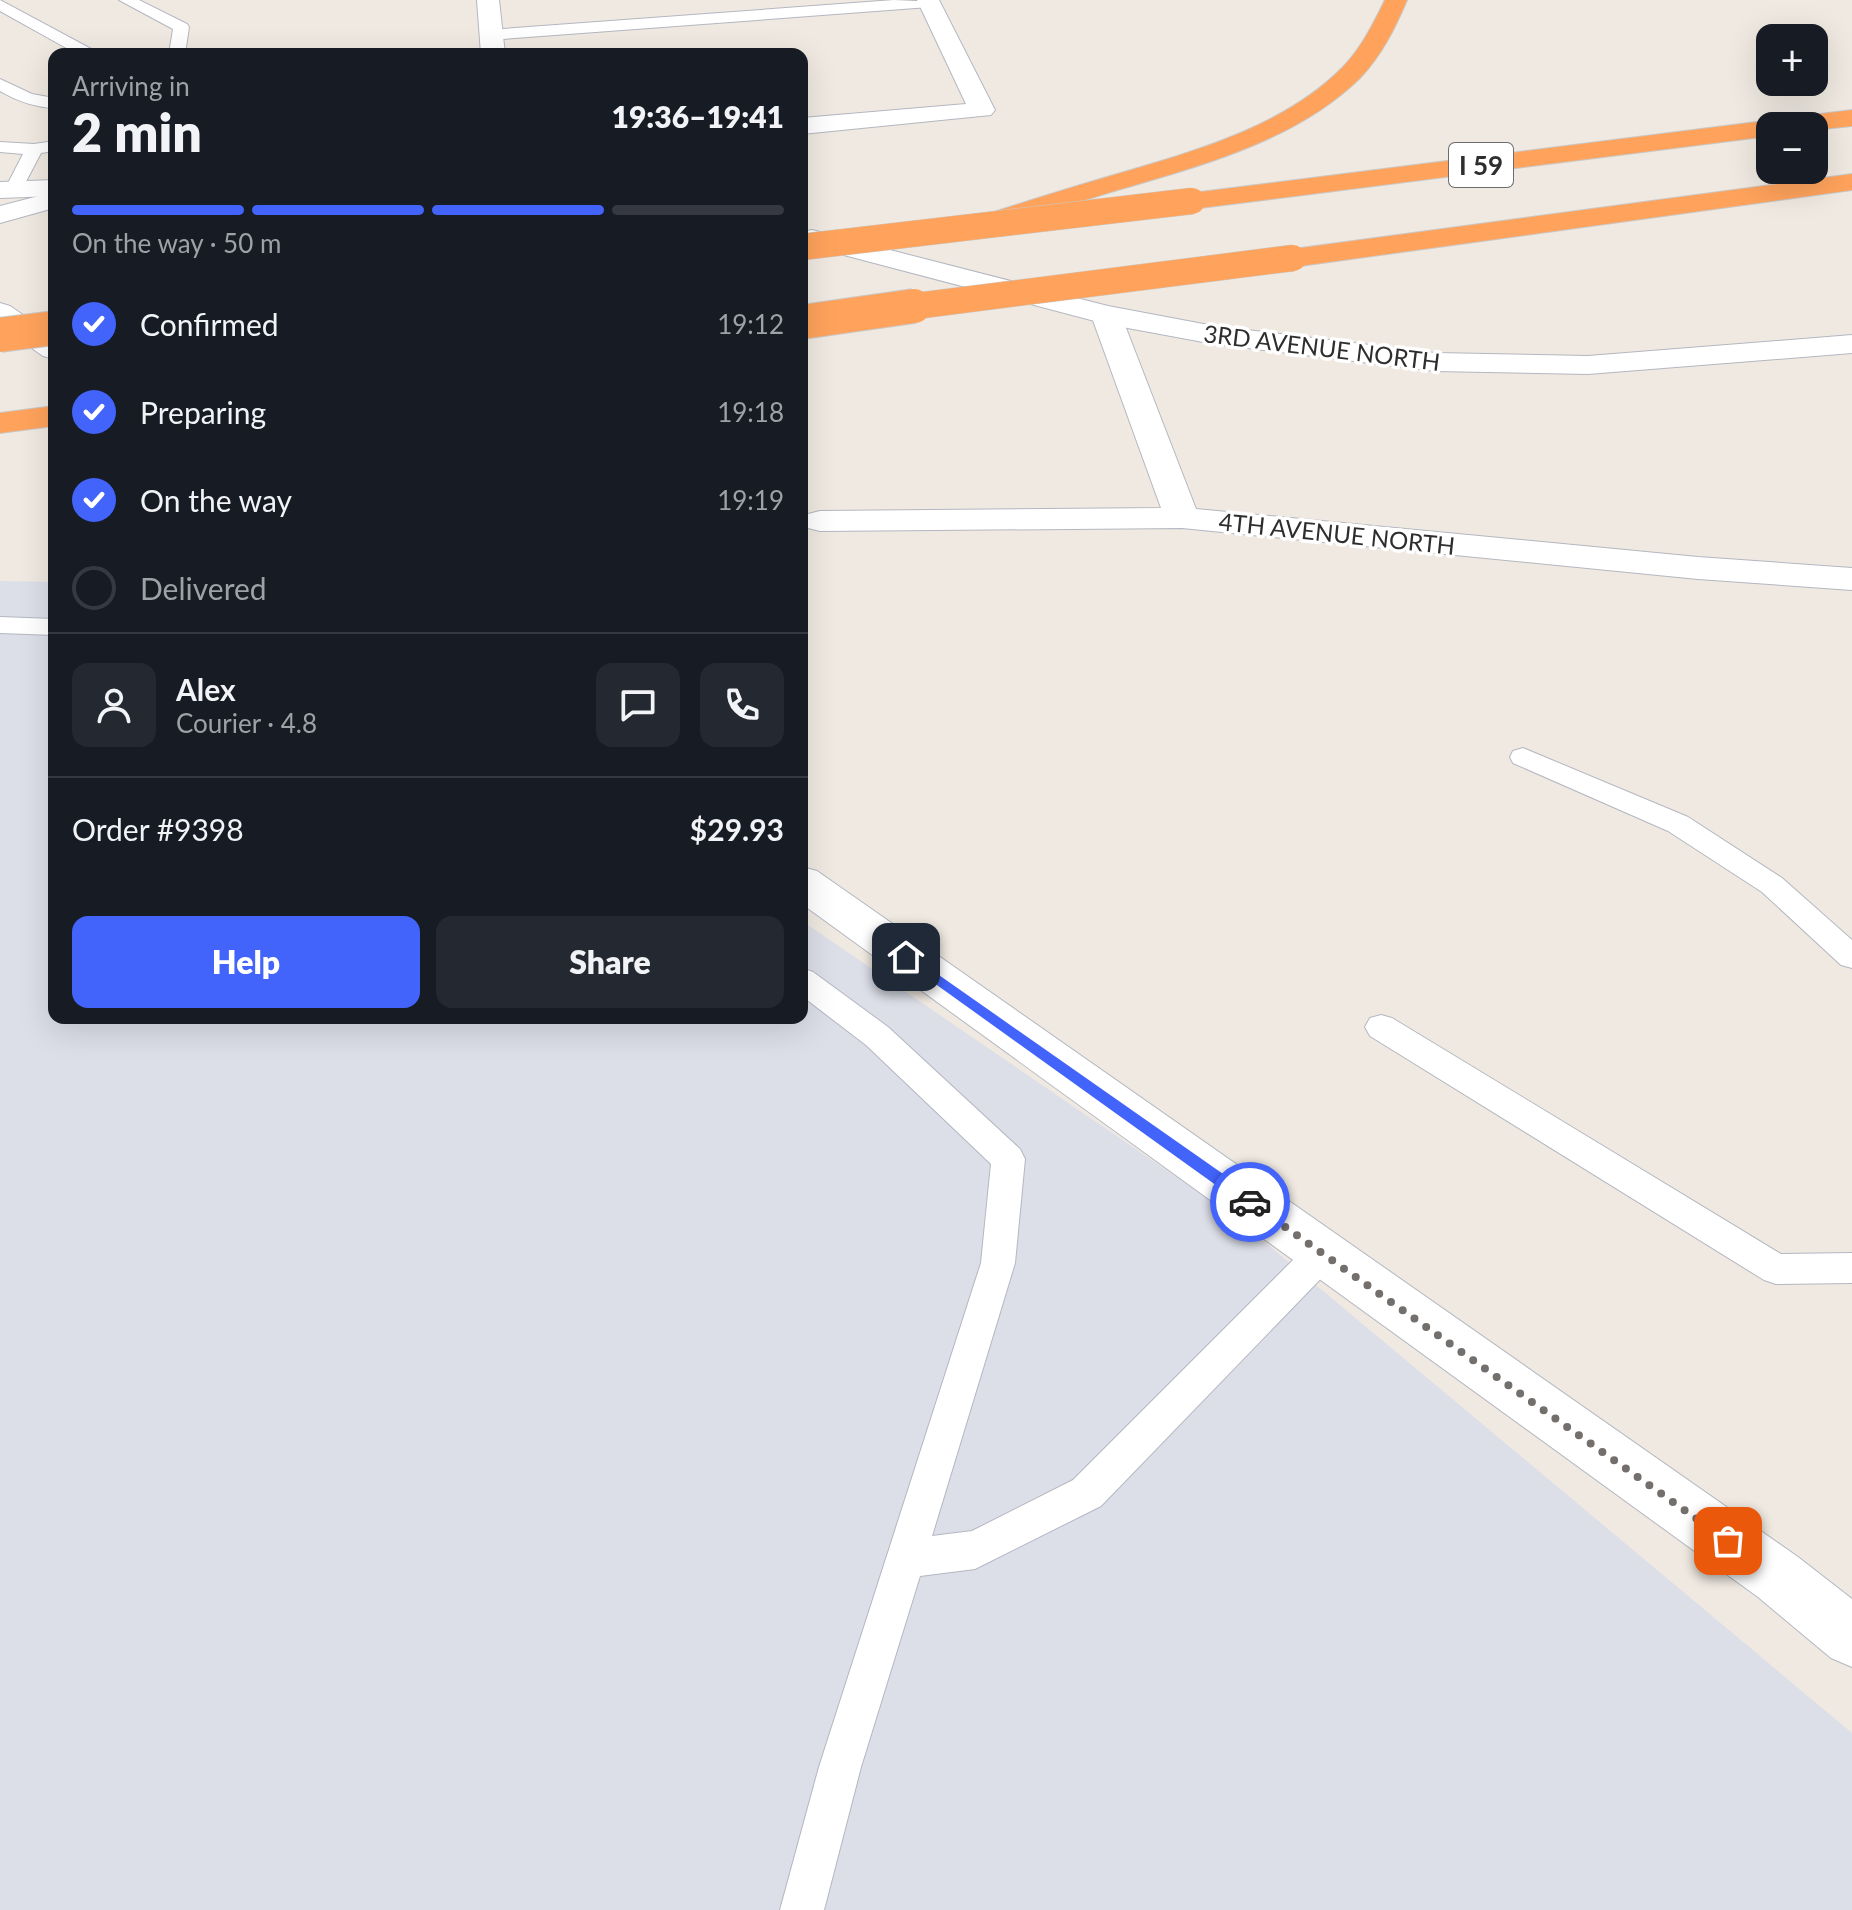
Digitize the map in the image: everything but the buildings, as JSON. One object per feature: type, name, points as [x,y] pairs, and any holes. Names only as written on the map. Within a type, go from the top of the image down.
[{"type":"highway","points":[[968,229],[1220,149],[1302,109],[1342,80],[1358,64],[1384,30],[1396,0]]},
{"type":"highway","points":[[1828,121],[1852,118]]},
{"type":"highway","name":"I 59","points":[[808,246],[1756,130]]},
{"type":"highway","name":"I 59","points":[[808,321],[1852,182]]},
{"type":"highway","points":[[0,335],[48,329]]},
{"type":"highway","points":[[0,423],[48,417]]},
{"type":"street","points":[[488,0],[491,45]]},
{"type":"street","points":[[808,125],[982,110],[928,1]]},
{"type":"street","points":[[7,190],[48,188]]},
{"type":"street","points":[[0,215],[48,202]]},
{"type":"street","name":"3RD AVENUE NORTH","points":[[808,237],[1106,315],[1214,335],[1435,362],[1588,365],[1852,344]]},
{"type":"street","points":[[0,312],[48,346]]},
{"type":"street","points":[[1106,315],[1182,518]]},
{"type":"street","name":"4TH AVENUE NORTH","points":[[820,521],[1182,518],[1682,566],[1852,579]]},
{"type":"street","points":[[808,886],[1778,1577],[1852,1637]]},
{"type":"lane","points":[[0,3],[6,0]]},
{"type":"lane","points":[[127,0],[181,27],[178,48]]},
{"type":"lane","points":[[491,45],[928,1]]},
{"type":"lane","points":[[0,3],[79,48]]},
{"type":"lane","points":[[0,84],[31,100],[48,102]]},
{"type":"lane","points":[[0,147],[48,147]]},
{"type":"lane","points":[[7,190],[34,149]]},
{"type":"lane","points":[[0,625],[48,627]]},
{"type":"lane","points":[[1523,757],[1678,824],[1772,885],[1852,957]]},
{"type":"lane","points":[[802,1910],[840,1767],[998,1263],[1008,1159],[877,1036],[808,984]]},
{"type":"lane","points":[[1381,1027],[1776,1269],[1852,1268]]},
{"type":"lane","points":[[906,1558],[975,1550],[1087,1493],[1323,1253]]},
{"type":"shaded area","points":[[0,581],[48,582],[48,1024],[808,1024],[808,925],[1231,1214],[1852,1733],[1852,1910],[0,1910]]},
{"type":"way so far","points":[[1250,1202],[1728,1541]]},
{"type":"route","points":[[906,957],[1250,1202]]}]
